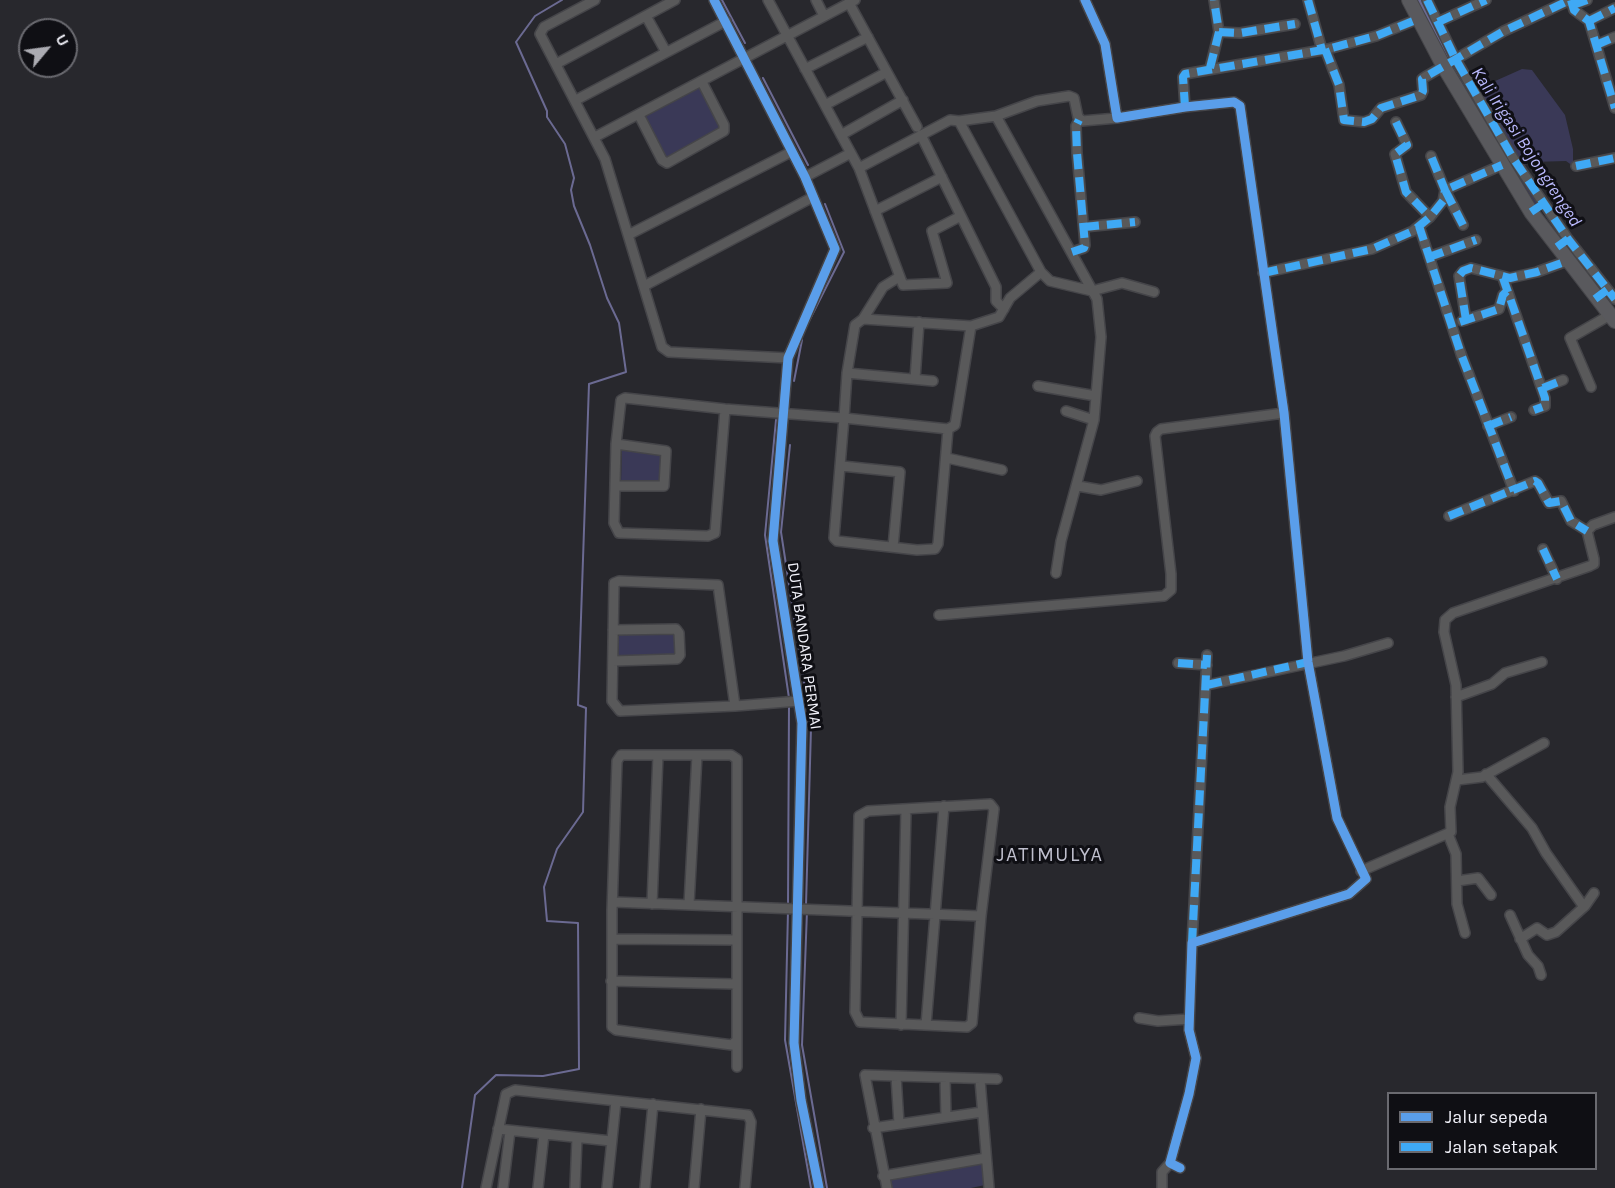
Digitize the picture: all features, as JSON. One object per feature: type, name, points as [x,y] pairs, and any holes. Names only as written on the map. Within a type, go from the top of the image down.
[{"type":"main road","points":[[1409,0],[1429,20],[1502,165],[1538,208],[1563,243],[1567,261],[1602,293],[1612,318]]},
{"type":"street","points":[[595,0],[541,30],[541,38],[595,137],[607,167],[659,340],[665,350],[788,358]]},
{"type":"street","points":[[556,64],[675,0]]},
{"type":"street","name":"DUTA BANDARA PERMAI","points":[[714,0],[805,177],[835,252],[788,358],[773,541],[802,738],[796,1066],[819,1188]]},
{"type":"street","points":[[768,0],[859,168],[903,285],[907,287],[945,285],[946,277],[932,231],[961,216]]},
{"type":"street","points":[[816,0],[824,16]]},
{"type":"street","points":[[1085,0],[1105,44],[1117,118]]},
{"type":"street","points":[[1210,68],[1219,32],[1214,0]]},
{"type":"street","points":[[1308,0],[1323,49],[1339,85],[1343,118],[1353,122],[1372,119],[1381,108],[1419,96],[1423,91],[1423,78],[1504,31],[1571,2],[1587,0]]},
{"type":"street","points":[[1427,0],[1429,20]]},
{"type":"street","points":[[1185,107],[1183,77],[1185,74],[1323,49],[1376,36],[1486,0]]},
{"type":"street","points":[[595,137],[852,2],[867,37],[919,131],[996,287],[996,302],[1004,309]]},
{"type":"street","points":[[1571,2],[1574,10],[1589,21],[1615,108]]},
{"type":"street","points":[[1589,21],[1615,8]]},
{"type":"street","points":[[646,16],[666,52]]},
{"type":"street","points":[[576,100],[726,21]]},
{"type":"street","points":[[1219,32],[1240,33],[1295,24]]},
{"type":"street","points":[[805,69],[867,37]]},
{"type":"street","points":[[1596,45],[1615,37]]},
{"type":"street","points":[[1450,63],[1538,208]]},
{"type":"street","points":[[825,105],[887,72]]},
{"type":"street","points":[[639,115],[662,160],[667,163],[724,131],[724,125],[702,82]]},
{"type":"street","points":[[859,168],[919,131],[950,120],[996,116],[1037,101],[1069,96],[1074,98],[1079,120],[1076,126],[1077,153],[1084,227],[1084,248],[1072,252]]},
{"type":"street","points":[[841,135],[903,100]]},
{"type":"street","points":[[1079,120],[1117,118],[1234,102],[1240,106],[1284,413],[1308,662],[1337,818],[1366,879],[1349,894],[1192,943]]},
{"type":"street","points":[[996,116],[1096,299],[1101,337],[1095,420],[1061,541],[1056,573]]},
{"type":"street","points":[[958,120],[1041,272],[1057,284],[1092,291],[1122,283],[1154,292]]},
{"type":"street","points":[[1396,122],[1407,146],[1395,154],[1406,192],[1430,217]]},
{"type":"street","points":[[628,235],[791,152]]},
{"type":"street","points":[[805,177],[851,153]]},
{"type":"street","points":[[1431,156],[1463,225]]},
{"type":"street","points":[[1576,166],[1615,158]]},
{"type":"street","points":[[1445,190],[1502,165]]},
{"type":"street","points":[[875,211],[942,177]]},
{"type":"street","points":[[1263,273],[1372,249],[1395,241],[1430,217],[1443,201],[1445,190]]},
{"type":"street","points":[[644,286],[813,197]]},
{"type":"street","points":[[1084,227],[1135,222]]},
{"type":"street","points":[[1419,226],[1488,426],[1514,491]]},
{"type":"street","points":[[1429,257],[1476,240]]},
{"type":"street","points":[[1563,243],[1602,293],[1615,299]]},
{"type":"street","points":[[1466,320],[1459,276],[1463,271],[1471,268],[1503,278],[1538,272],[1567,261]]},
{"type":"street","points":[[863,319],[970,326],[999,317],[1010,298],[1041,272]]},
{"type":"street","points":[[899,277],[883,287],[863,319],[855,325],[847,373],[842,466],[834,538],[840,541],[930,550],[938,544],[948,429]]},
{"type":"street","points":[[1503,278],[1543,388],[1545,406],[1534,410]]},
{"type":"street","points":[[1602,293],[1615,281]]},
{"type":"street","points":[[1452,325],[1498,309],[1503,295],[1508,291]]},
{"type":"street","points":[[1591,387],[1570,338],[1612,318]]},
{"type":"street","points":[[915,379],[919,322]]},
{"type":"street","points":[[724,409],[715,533],[708,536],[619,533],[614,523],[616,444],[620,402],[625,398],[948,429],[956,423],[970,326]]},
{"type":"street","points":[[847,373],[933,381]]},
{"type":"street","points":[[1543,388],[1563,380]]},
{"type":"street","points":[[1038,386],[1096,396]]},
{"type":"street","points":[[1066,411],[1095,420]]},
{"type":"street","points":[[939,615],[1164,596],[1171,590],[1171,574],[1155,436],[1161,429],[1284,413]]},
{"type":"street","points":[[1488,426],[1511,417]]},
{"type":"street","points":[[615,486],[664,486],[666,451],[616,444]]},
{"type":"street","points":[[947,458],[1002,470]]},
{"type":"street","points":[[842,466],[900,472],[893,547]]},
{"type":"street","points":[[1078,486],[1101,490],[1137,481]]},
{"type":"street","points":[[1361,871],[1448,834],[1451,830],[1450,807],[1457,780],[1456,697],[1444,632],[1449,616],[1594,564],[1587,531],[1571,521],[1561,501],[1549,503],[1538,483],[1531,483],[1449,516]]},
{"type":"street","points":[[1587,531],[1593,525],[1615,517]]},
{"type":"street","points":[[1542,549],[1557,579]]},
{"type":"street","points":[[735,706],[718,585],[619,581],[612,587],[612,701],[620,711],[735,706],[796,701]]},
{"type":"street","points":[[613,630],[676,629],[679,633],[680,655],[677,659],[613,660]]},
{"type":"street","points":[[1207,685],[1333,658],[1388,643]]},
{"type":"street","points":[[1162,1188],[1162,1172],[1170,1163],[1195,1065],[1189,1019],[1207,655]]},
{"type":"street","points":[[1456,697],[1485,688],[1505,673],[1542,662]]},
{"type":"street","points":[[1178,663],[1207,665]]},
{"type":"street","points":[[1457,780],[1475,779],[1544,743]]},
{"type":"street","points":[[735,1042],[732,1045],[616,1030],[612,1024],[612,902],[617,758],[623,754],[733,756],[737,759],[735,1042],[737,1067]]},
{"type":"street","points":[[652,904],[658,755]]},
{"type":"street","points":[[689,904],[697,755]]},
{"type":"street","points":[[1486,774],[1532,828],[1545,853],[1584,907]]},
{"type":"street","points":[[990,804],[994,809],[981,916],[972,1023],[967,1027],[862,1023],[857,1020],[859,816],[868,811],[944,806],[990,804]]},
{"type":"street","points":[[926,1025],[944,806]]},
{"type":"street","points":[[901,1025],[906,809]]},
{"type":"street","points":[[1448,834],[1456,854],[1457,904],[1465,933]]},
{"type":"street","points":[[1457,881],[1478,878],[1491,895]]},
{"type":"street","points":[[1520,939],[1537,928],[1547,935],[1552,935],[1584,907],[1594,892]]},
{"type":"street","points":[[612,902],[981,916]]},
{"type":"street","points":[[1510,915],[1520,939],[1541,975]]},
{"type":"street","points":[[612,939],[736,940]]},
{"type":"street","points":[[612,981],[736,984]]},
{"type":"street","points":[[1139,1018],[1158,1021],[1189,1019]]},
{"type":"street","points":[[887,1188],[864,1077],[868,1074],[997,1079]]},
{"type":"street","points":[[896,1076],[900,1124]]},
{"type":"street","points":[[945,1078],[946,1117]]},
{"type":"street","points":[[980,1080],[989,1188]]},
{"type":"street","points":[[486,1188],[506,1094],[510,1090],[742,1113],[750,1119],[745,1188]]},
{"type":"street","points":[[607,1188],[616,1101]]},
{"type":"street","points":[[645,1188],[653,1104]]},
{"type":"street","points":[[694,1188],[701,1109]]},
{"type":"street","points":[[873,1128],[982,1112]]},
{"type":"street","points":[[498,1129],[611,1141]]},
{"type":"street","points":[[503,1188],[510,1131]]},
{"type":"street","points":[[538,1188],[544,1134]]},
{"type":"street","points":[[574,1188],[578,1138]]},
{"type":"street","points":[[884,1176],[986,1158]]},
{"type":"street","points":[[1170,1163],[1180,1168]]},
{"type":"shaded area","points":[[1522,69],[1532,70],[1565,115],[1573,149],[1573,166],[1566,161],[1532,162],[1522,166],[1544,202],[1534,207],[1466,94]]},
{"type":"shaded area","points":[[702,85],[724,129],[664,162],[643,117]]},
{"type":"shaded area","points":[[622,448],[665,451],[662,485],[621,483]]},
{"type":"shaded area","points":[[619,631],[678,633],[678,658],[618,657]]},
{"type":"shaded area","points":[[982,1162],[985,1185],[971,1188],[891,1188],[889,1179]]},
{"type":"waterway","points":[[462,1188],[475,1095],[496,1075],[543,1076],[579,1069],[578,923],[547,921],[544,887],[557,849],[583,812],[586,708],[578,705],[589,384],[626,372],[619,323],[607,298],[590,245],[574,206],[571,190],[574,178],[565,144],[547,117],[547,111],[516,42],[535,16],[562,0]]},
{"type":"waterway","points":[[722,0],[745,43]]},
{"type":"waterway","name":"Kali Irigasi Bojongrenged","points":[[1420,0],[1471,99],[1498,139]]},
{"type":"waterway","points":[[763,78],[808,165]]},
{"type":"waterway","points":[[808,323],[844,252],[825,204]]},
{"type":"waterway","points":[[794,381],[802,340]]},
{"type":"waterway","points":[[776,420],[765,535],[789,698]]},
{"type":"waterway","points":[[790,445],[781,532],[811,728],[806,905]]},
{"type":"waterway","points":[[788,905],[789,704]]},
{"type":"waterway","points":[[788,911],[785,1040],[811,1188]]},
{"type":"waterway","points":[[807,911],[802,1045],[827,1188]]},
{"type":"marked path","points":[[1210,68],[1219,32],[1214,0]]},
{"type":"marked path","points":[[1308,0],[1322,50]]},
{"type":"marked path","points":[[1427,0],[1456,60],[1513,158],[1568,239],[1615,299]]},
{"type":"marked path","points":[[1438,22],[1486,0]]},
{"type":"marked path","points":[[1325,49],[1339,85],[1344,120],[1364,122],[1372,119],[1381,108],[1421,95],[1422,79],[1425,77],[1504,31],[1570,0]]},
{"type":"marked path","points":[[1571,0],[1574,10],[1589,21],[1615,108]]},
{"type":"marked path","points":[[1573,5],[1587,0]]},
{"type":"marked path","points":[[1589,21],[1615,8]]},
{"type":"marked path","points":[[1185,107],[1183,77],[1185,74],[1328,49],[1376,36],[1418,19]]},
{"type":"marked path","points":[[1219,32],[1240,33],[1295,24]]},
{"type":"marked path","points":[[1596,45],[1615,37]]},
{"type":"marked path","points":[[1072,252],[1084,248],[1085,245],[1077,153],[1076,126],[1079,120]]},
{"type":"marked path","points":[[1396,122],[1407,145],[1395,154],[1406,192],[1430,217]]},
{"type":"marked path","points":[[1263,273],[1372,249],[1413,231],[1430,217],[1443,201],[1445,190],[1431,156]]},
{"type":"marked path","points":[[1576,166],[1615,158]]},
{"type":"marked path","points":[[1463,225],[1445,190],[1502,165]]},
{"type":"marked path","points":[[1531,212],[1543,204]]},
{"type":"marked path","points":[[1084,227],[1135,222]]},
{"type":"marked path","points":[[1419,226],[1461,354],[1514,491]]},
{"type":"marked path","points":[[1557,247],[1568,239]]},
{"type":"marked path","points":[[1429,257],[1476,240]]},
{"type":"marked path","points":[[1466,320],[1459,276],[1463,271],[1471,268],[1510,278],[1537,272],[1567,261]]},
{"type":"marked path","points":[[1503,278],[1545,398],[1545,406],[1534,410]]},
{"type":"marked path","points":[[1595,299],[1607,290]]},
{"type":"marked path","points":[[1460,322],[1499,309],[1503,295],[1507,291]]},
{"type":"marked path","points":[[1543,388],[1563,380]]},
{"type":"marked path","points":[[1488,426],[1511,417]]},
{"type":"marked path","points":[[1449,516],[1535,481],[1549,503],[1561,501],[1571,521],[1587,531]]},
{"type":"marked path","points":[[1543,549],[1557,579]]},
{"type":"marked path","points":[[1192,943],[1207,655]]},
{"type":"marked path","points":[[1207,685],[1308,662]]},
{"type":"marked path","points":[[1178,663],[1207,665]]},
{"type":"cycle path","points":[[714,0],[805,177],[835,249],[788,358],[773,541],[802,723],[794,1043],[801,1100],[819,1188]]},
{"type":"cycle path","points":[[1085,0],[1105,44],[1117,118],[1234,102],[1240,106],[1284,413],[1308,662],[1337,818],[1366,879],[1349,894],[1192,943],[1189,1030],[1196,1058],[1189,1094],[1170,1163],[1180,1168]]},
{"type":"district","name":"JATIMULYA","points":[[1050,855]]}]
